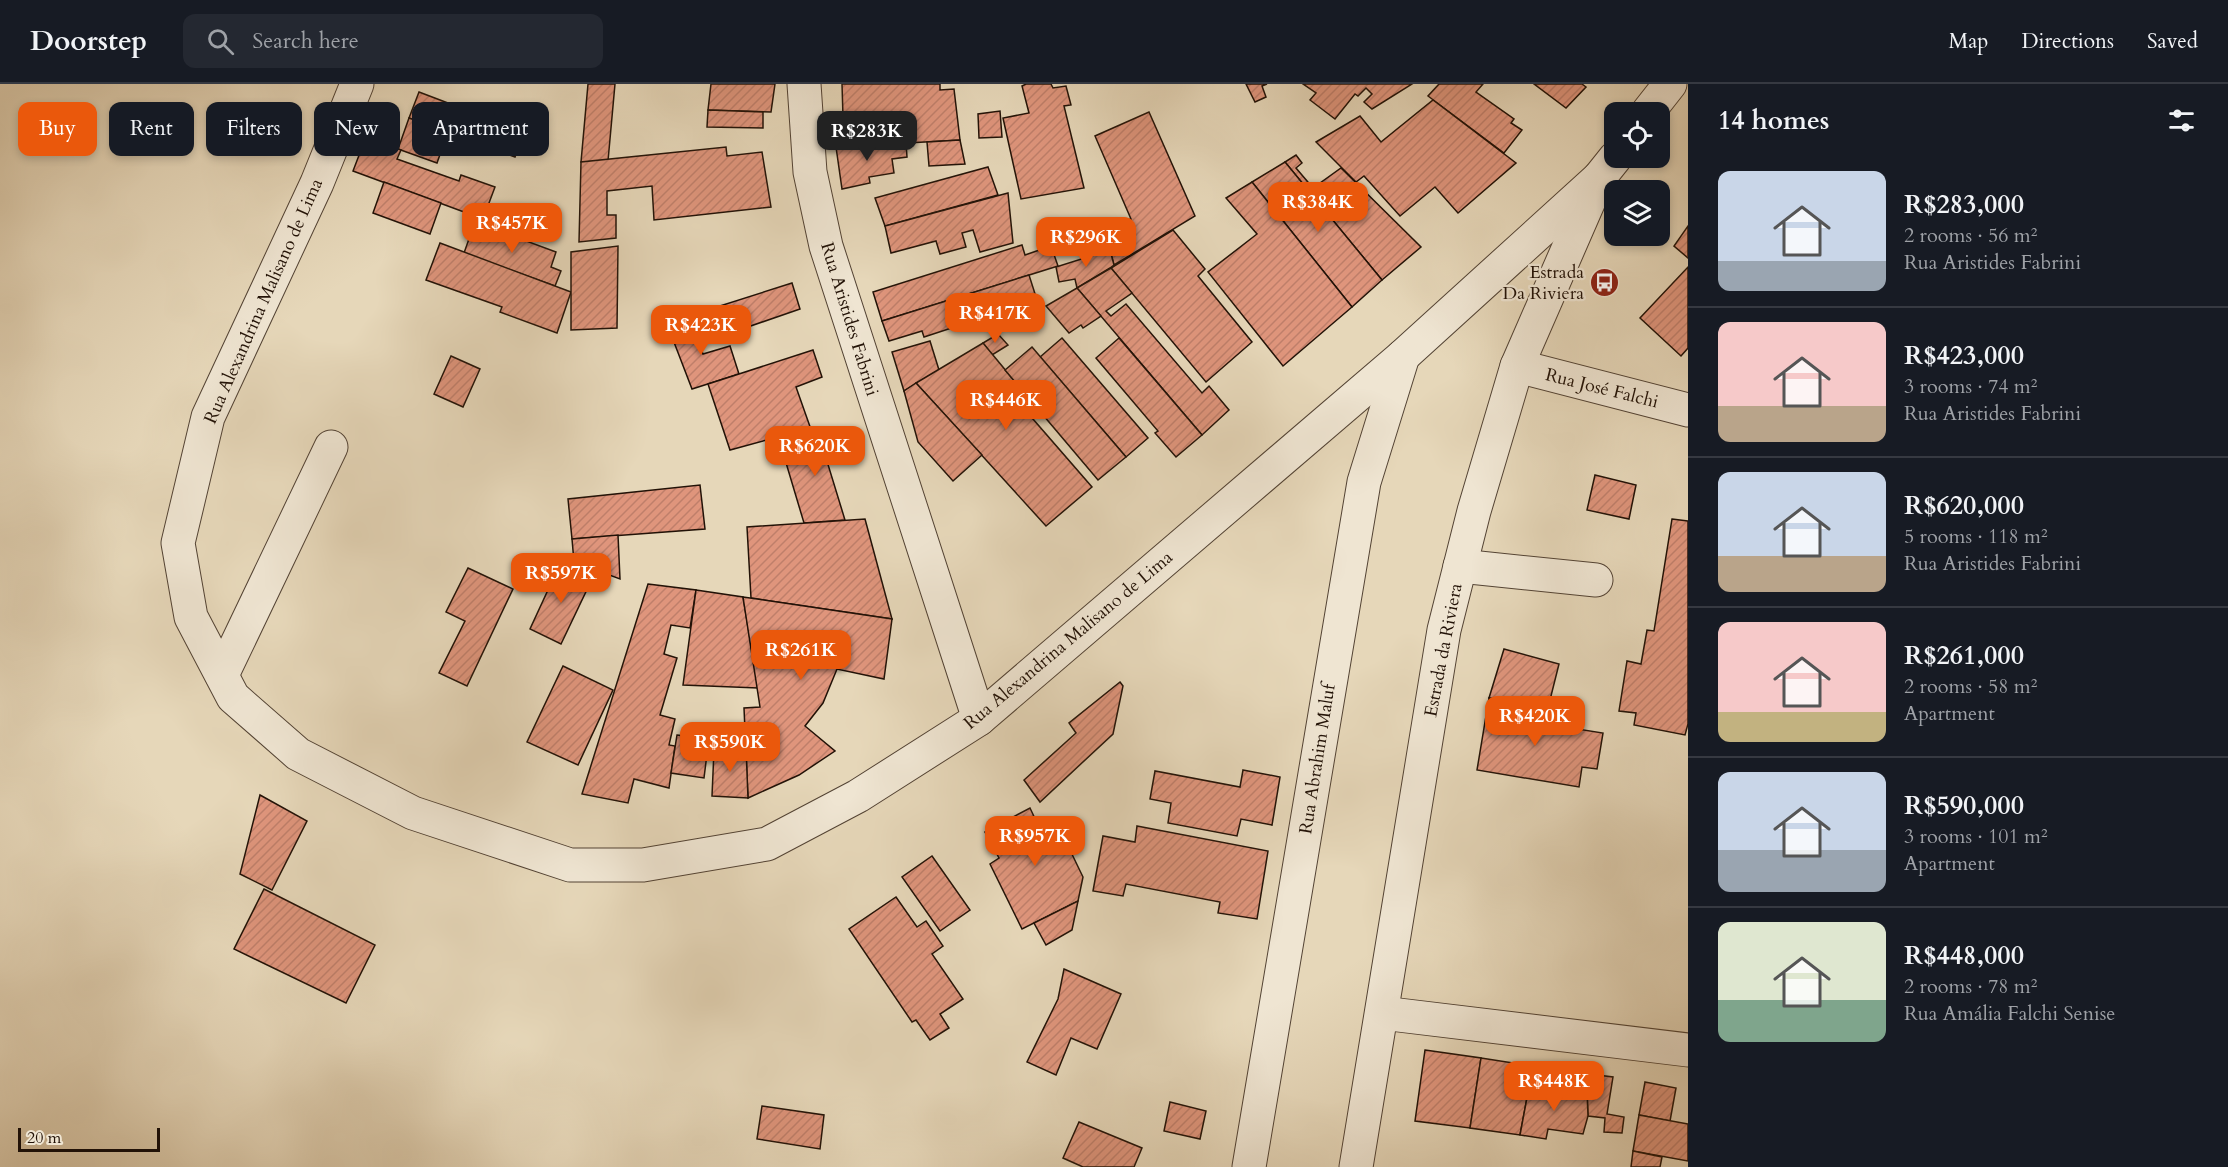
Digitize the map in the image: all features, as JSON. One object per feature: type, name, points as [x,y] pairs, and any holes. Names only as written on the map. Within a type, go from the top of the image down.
[{"type":"street","name":"Rua Alexandrina Malisano de Lima","points":[[357,84],[317,183],[208,417],[178,543],[191,617],[234,697],[298,754],[413,813],[570,865],[643,865],[767,844],[858,796],[978,719],[1403,356],[1607,168]]},
{"type":"street","name":"Rua Aristides Fabrini","points":[[804,84],[810,172],[826,246],[978,719]]},
{"type":"street","points":[[1656,102],[1670,84]]},
{"type":"street","name":"Estrada da Riviera","points":[[1356,1167],[1444,630],[1460,566],[1517,366],[1607,168]]},
{"type":"street","name":"Rua Abrahim Maluf","points":[[1249,1167],[1364,482],[1403,356]]},
{"type":"street","name":"Rua José Falchi","points":[[1517,366],[1688,410]]},
{"type":"street","points":[[222,675],[331,447]]},
{"type":"street","points":[[1460,566],[1596,580]]},
{"type":"street","points":[[1382,1013],[1688,1050]]},
{"type":"building","points":[[588,84],[615,84],[608,161],[581,162]]},
{"type":"building","points":[[711,84],[775,84],[771,112],[708,110]]},
{"type":"building","points":[[842,84],[940,84],[940,90],[954,89],[960,140],[836,147],[836,117],[843,117]]},
{"type":"building","points":[[1051,84],[1053,88],[1066,86],[1071,105],[1064,106],[1084,188],[1021,199],[1003,118],[1029,113],[1022,86]]},
{"type":"building","points":[[1246,84],[1267,84],[1262,86],[1266,97],[1255,102]]},
{"type":"building","points":[[1303,84],[1412,84],[1372,109],[1364,102],[1372,94],[1366,88],[1358,96],[1355,94],[1335,119],[1310,100],[1316,93]]},
{"type":"building","points":[[1439,84],[1483,84],[1476,92],[1514,119],[1511,123],[1522,130],[1504,153],[1428,96]]},
{"type":"building","points":[[1534,84],[1582,84],[1586,87],[1566,108]]},
{"type":"building","points":[[419,92],[445,102],[415,102]]},
{"type":"building","points":[[1433,100],[1516,163],[1458,213],[1435,187],[1400,216],[1364,176],[1356,182],[1316,142],[1360,116],[1381,142]]},
{"type":"building","points":[[708,110],[763,112],[763,128],[707,127]]},
{"type":"building","points":[[1000,111],[1002,137],[979,138],[978,114]]},
{"type":"building","points":[[1149,112],[1195,216],[1114,265],[1104,227],[1131,219],[1095,136]]},
{"type":"building","points":[[409,118],[412,119],[412,154],[400,150]]},
{"type":"building","points":[[960,140],[965,164],[929,166],[927,142]]},
{"type":"building","points":[[906,143],[907,157],[892,159],[894,173],[869,177],[870,183],[842,189],[836,147]]},
{"type":"building","points":[[726,147],[727,156],[762,152],[771,207],[654,220],[652,186],[607,191],[607,215],[616,215],[616,238],[579,242],[581,162]]},
{"type":"building","points":[[1296,155],[1302,163],[1296,168],[1313,188],[1341,168],[1421,247],[1382,280],[1285,162]]},
{"type":"building","points":[[359,156],[398,156],[397,159],[459,181],[461,175],[495,187],[483,219],[353,171]]},
{"type":"building","points":[[418,156],[439,156],[437,163]]},
{"type":"building","points":[[1285,162],[1382,280],[1352,307],[1252,182]]},
{"type":"building","points":[[988,167],[998,195],[885,226],[875,198]]},
{"type":"building","points":[[384,182],[441,203],[430,234],[373,213]]},
{"type":"building","points":[[1252,182],[1352,307],[1283,366],[1208,272],[1257,234],[1226,198]]},
{"type":"building","points":[[1008,193],[1013,243],[980,252],[973,230],[962,233],[966,247],[940,254],[936,241],[891,253],[885,226]]},
{"type":"building","points":[[475,222],[556,252],[551,267],[561,271],[555,286],[464,253]]},
{"type":"building","points":[[1688,226],[1688,258],[1674,246]]},
{"type":"building","points":[[1173,230],[1205,269],[1198,276],[1252,342],[1206,382],[1111,268]]},
{"type":"building","points":[[440,243],[571,292],[557,333],[500,312],[502,307],[426,280]]},
{"type":"building","points":[[1022,245],[1025,255],[1051,246],[1058,266],[882,321],[873,292]]},
{"type":"building","points":[[618,246],[617,328],[571,330],[571,252]]},
{"type":"building","points":[[1110,250],[1114,265],[1110,268],[1077,288],[1075,279],[1059,282],[1056,267]]},
{"type":"building","points":[[1688,267],[1688,348],[1681,356],[1640,318]]},
{"type":"building","points":[[1111,268],[1132,293],[1106,311],[1111,316],[1126,304],[1202,393],[1209,386],[1229,410],[1202,435],[1077,288]]},
{"type":"building","points":[[1029,275],[1037,300],[924,337],[922,331],[889,341],[882,321]]},
{"type":"building","points":[[792,283],[800,309],[710,340],[701,312]]},
{"type":"building","points":[[1077,288],[1101,316],[1083,328],[1081,325],[1069,333],[1046,306]]},
{"type":"building","points":[[690,316],[703,354],[730,346],[739,374],[692,389],[667,324]]},
{"type":"building","points":[[998,334],[1008,345],[992,355],[983,343]]},
{"type":"building","points":[[1062,338],[1148,438],[1126,457],[1040,357]]},
{"type":"building","points":[[1119,338],[1202,435],[1176,457],[1155,433],[1158,431],[1096,358]]},
{"type":"building","points":[[930,341],[939,370],[904,391],[892,352]]},
{"type":"building","points":[[983,343],[1041,413],[1033,419],[1092,487],[1046,526],[916,383]]},
{"type":"building","points":[[1032,347],[1126,457],[1098,480],[1005,370]]},
{"type":"building","points":[[813,350],[822,377],[796,387],[814,438],[784,446],[781,436],[730,450],[708,384]]},
{"type":"building","points":[[451,356],[480,369],[463,407],[434,394]]},
{"type":"building","points":[[916,383],[982,455],[953,481],[918,442],[904,391]]},
{"type":"building","points":[[838,432],[845,451],[826,458],[845,520],[804,523],[781,446]]},
{"type":"building","points":[[1595,475],[1636,485],[1629,519],[1587,510]]},
{"type":"building","points":[[700,485],[705,529],[572,539],[568,499]]},
{"type":"building","points":[[865,519],[892,619],[751,598],[747,527]]},
{"type":"building","points":[[1672,519],[1688,521],[1688,724],[1685,735],[1634,725],[1636,713],[1619,711],[1627,661],[1641,664],[1647,630],[1654,631]]},
{"type":"building","points":[[618,535],[620,579],[574,562],[572,539]]},
{"type":"building","points":[[560,564],[592,579],[561,644],[530,629]]},
{"type":"building","points":[[468,568],[513,589],[467,686],[439,673],[465,621],[446,612]]},
{"type":"building","points":[[648,584],[696,590],[690,628],[671,625],[664,654],[677,658],[660,715],[675,719],[669,745],[675,746],[669,788],[634,779],[628,803],[582,794]]},
{"type":"building","points":[[696,590],[743,597],[758,688],[683,685]]},
{"type":"building","points":[[743,597],[892,619],[884,679],[837,669],[823,703],[805,726],[835,751],[799,775],[748,798],[744,708],[760,707]]},
{"type":"building","points":[[1504,649],[1559,664],[1548,708],[1489,698]]},
{"type":"building","points":[[563,666],[613,690],[578,765],[527,742]]},
{"type":"building","points":[[1120,682],[1123,686],[1113,734],[1040,802],[1024,780],[1076,733],[1069,723]]},
{"type":"building","points":[[1489,698],[1524,705],[1521,720],[1603,733],[1597,769],[1582,767],[1579,787],[1477,770]]},
{"type":"building","points":[[677,735],[702,738],[700,744],[708,746],[704,778],[671,773]]},
{"type":"building","points":[[746,748],[748,798],[712,796],[714,750]]},
{"type":"building","points":[[1243,770],[1280,777],[1272,825],[1241,819],[1237,836],[1168,823],[1171,803],[1150,799],[1155,771],[1240,787]]},
{"type":"building","points":[[260,795],[307,821],[272,890],[240,874]]},
{"type":"building","points":[[1030,808],[1038,825],[1054,817],[1083,877],[1078,901],[1022,929],[990,864],[999,858],[985,832]]},
{"type":"building","points":[[1137,826],[1268,851],[1257,919],[1218,913],[1220,902],[1126,884],[1123,896],[1093,891],[1103,836],[1135,842]]},
{"type":"building","points":[[932,856],[970,910],[940,931],[902,877]]},
{"type":"building","points":[[264,889],[375,945],[346,1003],[234,949]]},
{"type":"building","points":[[896,897],[917,927],[926,921],[943,946],[932,954],[963,999],[940,1014],[949,1028],[930,1040],[916,1020],[912,1022],[849,929]]},
{"type":"building","points":[[1078,901],[1072,930],[1046,945],[1034,923]]},
{"type":"building","points":[[1064,969],[1121,994],[1097,1049],[1071,1038],[1056,1075],[1027,1062],[1058,999]]},
{"type":"building","points":[[1425,1050],[1481,1058],[1470,1128],[1415,1121]]},
{"type":"building","points":[[1481,1058],[1533,1066],[1520,1135],[1470,1128]]},
{"type":"building","points":[[1589,1074],[1613,1077],[1607,1114],[1624,1117],[1622,1133],[1604,1132],[1605,1118],[1588,1116]]},
{"type":"building","points":[[1645,1082],[1676,1088],[1670,1121],[1639,1115]]},
{"type":"building","points":[[1529,1087],[1587,1091],[1588,1116],[1583,1134],[1548,1129],[1546,1139],[1520,1135]]},
{"type":"building","points":[[1170,1102],[1206,1111],[1200,1139],[1164,1131]]},
{"type":"building","points":[[762,1106],[824,1115],[820,1149],[757,1139]]},
{"type":"building","points":[[1639,1115],[1688,1124],[1688,1161],[1633,1151]]},
{"type":"building","points":[[1079,1122],[1142,1148],[1134,1167],[1083,1167],[1063,1158]]},
{"type":"building","points":[[1633,1151],[1662,1157],[1660,1167],[1631,1167]]},
{"type":"place","name":"Estrada Da Riviera","points":[[1605,282]]}]
